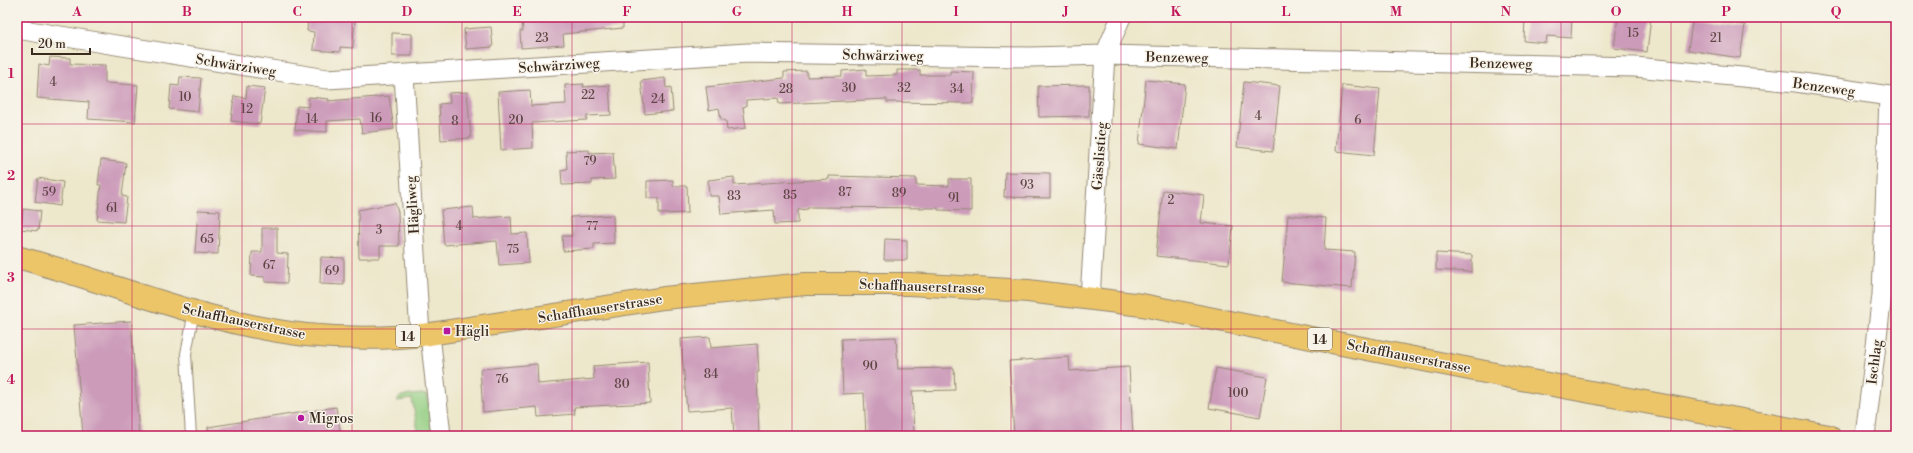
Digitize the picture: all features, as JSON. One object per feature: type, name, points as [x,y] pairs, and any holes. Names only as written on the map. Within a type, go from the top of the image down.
[{"type":"main road","name":"Schaffhauserstrasse","points":[[17,257],[194,312],[254,326],[305,335],[357,338],[392,338],[664,298],[805,284],[910,284],[1028,291],[1142,304],[1526,380],[1829,436]]},
{"type":"street","name":"Gässlistieg","points":[[1090,298],[1105,55],[1121,17]]},
{"type":"street","name":"Schwärziweg","points":[[17,29],[320,78],[404,75],[748,53],[1031,57],[1105,55]]},
{"type":"street","name":"Benzeweg","points":[[1105,55],[1635,67],[1796,82],[1893,97]]},
{"type":"street","name":"Hägliweg","points":[[404,75],[425,334],[441,436]]},
{"type":"street","name":"Ischlag","points":[[1865,436],[1889,297],[1893,97]]},
{"type":"lane","points":[[191,436],[186,354],[194,312]]},
{"type":"green space","points":[[422,394],[428,396],[433,436],[419,436],[412,399],[397,401],[401,396]]},
{"type":"building","points":[[308,17],[355,19],[353,48],[340,47],[340,52],[313,50],[314,32],[307,31]]},
{"type":"building","points":[[522,17],[623,17],[623,28],[563,34],[564,45],[521,48],[520,31],[523,31]]},
{"type":"building","points":[[1525,17],[1572,17],[1571,38],[1547,36],[1546,43],[1524,41]]},
{"type":"building","points":[[1618,17],[1651,17],[1647,52],[1614,48]]},
{"type":"building","points":[[1693,17],[1745,25],[1740,58],[1688,50]]},
{"type":"building","points":[[491,27],[493,47],[466,49],[464,29]]},
{"type":"building","points":[[392,33],[412,34],[412,56],[392,56]]},
{"type":"building","points":[[50,57],[70,58],[70,64],[105,65],[105,83],[138,85],[135,122],[88,119],[89,102],[37,98],[39,64],[49,66]]},
{"type":"building","points":[[866,69],[866,76],[897,75],[897,70],[920,70],[920,75],[950,75],[950,71],[974,72],[973,103],[887,102],[887,99],[779,104],[778,98],[746,100],[746,106],[743,107],[746,128],[727,130],[726,121],[721,119],[719,108],[709,110],[706,87],[784,78],[784,72],[807,71],[807,77],[842,76],[842,71]]},
{"type":"building","points":[[180,77],[201,78],[198,112],[169,109],[171,85],[179,86]]},
{"type":"building","points":[[665,78],[666,88],[671,87],[673,111],[645,114],[641,81]]},
{"type":"building","points":[[1146,80],[1185,84],[1178,149],[1139,144]]},
{"type":"building","points":[[1244,82],[1280,86],[1273,151],[1237,147]]},
{"type":"building","points":[[584,84],[583,87],[609,85],[611,115],[587,116],[587,120],[532,123],[533,148],[501,150],[498,92],[530,90],[531,106],[566,104],[565,85]]},
{"type":"building","points":[[1089,85],[1089,116],[1039,117],[1038,86]]},
{"type":"building","points":[[1342,85],[1380,89],[1374,155],[1336,151]]},
{"type":"building","points":[[247,86],[265,88],[260,124],[231,121],[234,96],[246,98]]},
{"type":"building","points":[[467,92],[471,138],[441,140],[439,104],[450,103],[449,93]]},
{"type":"building","points":[[389,96],[394,129],[362,133],[360,119],[327,121],[327,132],[295,130],[297,106],[308,107],[309,97],[329,99],[328,101]]},
{"type":"building","points":[[589,150],[589,153],[613,152],[615,179],[592,180],[592,184],[562,185],[561,170],[567,169],[566,151]]},
{"type":"building","points":[[101,160],[126,163],[122,196],[127,197],[124,222],[97,220],[101,185],[98,185]]},
{"type":"building","points":[[1005,172],[1050,173],[1050,198],[1004,197]]},
{"type":"building","points":[[829,176],[916,178],[916,185],[949,186],[949,179],[971,179],[971,211],[938,210],[938,208],[808,207],[808,209],[798,210],[798,223],[775,224],[774,210],[721,214],[719,196],[709,196],[708,180],[734,177],[734,185],[829,179]]},
{"type":"building","points":[[38,178],[63,182],[60,206],[35,202]]},
{"type":"building","points":[[673,180],[673,186],[687,186],[688,213],[659,214],[659,198],[647,198],[647,181]]},
{"type":"building","points":[[1163,190],[1204,195],[1201,223],[1233,226],[1229,264],[1156,256]]},
{"type":"building","points":[[395,203],[398,212],[399,246],[380,246],[380,258],[359,258],[358,210]]},
{"type":"building","points":[[473,207],[474,219],[511,216],[512,234],[527,233],[529,263],[499,265],[497,241],[444,245],[441,210]]},
{"type":"building","points":[[23,209],[40,211],[38,231],[21,229]]},
{"type":"building","points":[[198,210],[220,211],[218,254],[195,253]]},
{"type":"building","points":[[613,215],[614,243],[594,244],[594,249],[563,251],[562,236],[572,236],[571,217]]},
{"type":"building","points":[[1288,215],[1326,218],[1324,250],[1355,252],[1352,288],[1282,282]]},
{"type":"building","points":[[262,228],[277,228],[277,253],[288,254],[287,283],[265,282],[265,277],[251,276],[252,252],[262,252]]},
{"type":"building","points":[[885,239],[907,240],[907,260],[884,260]]},
{"type":"building","points":[[1436,253],[1472,255],[1472,272],[1436,270]]},
{"type":"building","points":[[321,257],[344,258],[344,285],[320,284]]},
{"type":"building","points":[[131,321],[139,436],[83,436],[74,325]]},
{"type":"building","points":[[710,337],[711,348],[757,344],[759,372],[757,372],[759,436],[734,436],[732,408],[687,411],[681,339]]},
{"type":"building","points":[[896,337],[898,369],[954,368],[955,390],[912,391],[914,435],[866,436],[864,393],[843,394],[841,339]]},
{"type":"building","points":[[1069,357],[1070,371],[1129,367],[1133,436],[1014,436],[1009,361]]},
{"type":"building","points":[[648,362],[650,403],[574,407],[575,414],[538,417],[537,407],[483,412],[480,369],[537,364],[538,384],[594,379],[593,366]]},
{"type":"building","points":[[1216,368],[1267,377],[1260,417],[1209,408]]},
{"type":"building","name":"Migros","points":[[336,407],[341,436],[208,436],[208,427]]},
{"type":"place","name":"Hägli","points":[[447,331]]},
{"type":"place","name":"Migros","points":[[301,418]]}]
